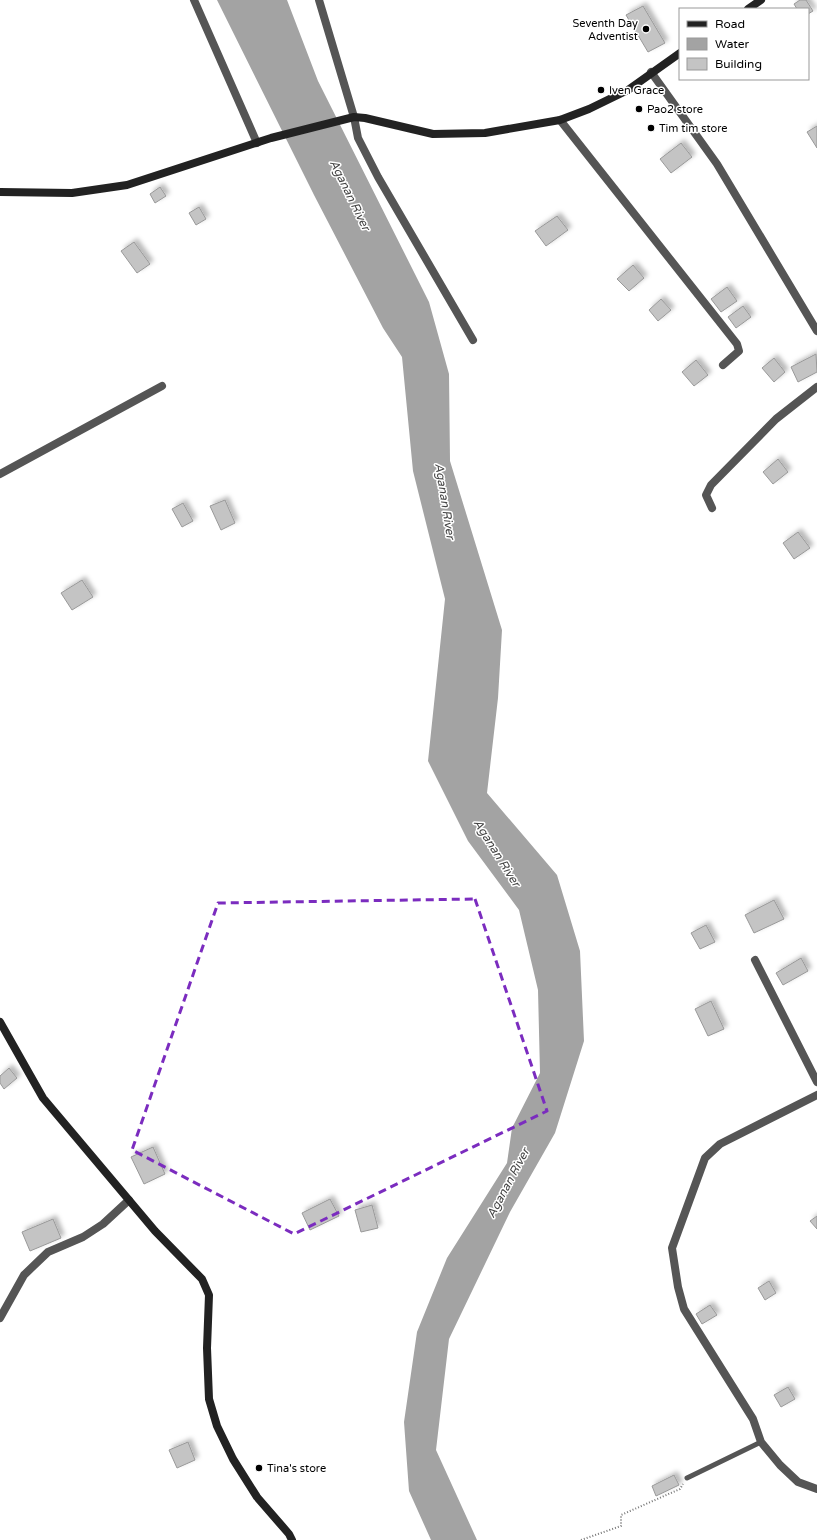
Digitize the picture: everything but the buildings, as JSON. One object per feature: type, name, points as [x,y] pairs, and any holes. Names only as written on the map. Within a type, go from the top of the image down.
[{"type":"street","points":[[194,0],[257,143]]},
{"type":"street","points":[[319,0],[351,118],[358,138],[378,177],[473,340]]},
{"type":"street","points":[[749,8],[761,0]]},
{"type":"street","points":[[0,192],[72,193],[127,185],[272,138],[351,118],[365,118],[433,134],[485,133],[560,120],[589,109],[628,90],[651,72],[679,54]]},
{"type":"street","points":[[651,72],[717,164],[817,331]]},
{"type":"street","points":[[560,120],[737,344],[739,351],[723,365]]},
{"type":"street","points":[[0,474],[162,386]]},
{"type":"street","points":[[712,508],[706,495],[711,485],[776,419],[817,387]]},
{"type":"street","points":[[756,960],[817,1082]]},
{"type":"street","points":[[0,1022],[43,1098],[155,1231],[168,1242],[202,1279],[209,1295],[207,1348],[209,1399],[217,1426],[233,1458],[257,1497],[289,1534],[292,1540]]},
{"type":"street","points":[[817,1095],[720,1144],[705,1158],[672,1248],[678,1287],[684,1309],[753,1419],[761,1442],[780,1465],[798,1482],[817,1489]]},
{"type":"street","points":[[0,1318],[24,1275],[48,1252],[83,1237],[103,1224],[129,1200]]},
{"type":"lane","points":[[687,1478],[761,1442]]},
{"type":"path","points":[[581,1540],[621,1526],[621,1515],[680,1489],[687,1478]]},
{"type":"highlighted area","points":[[475,899],[547,1111],[294,1234],[132,1150],[218,903]]},
{"type":"water","name":"Aganan River","points":[[217,0],[287,0],[318,81],[429,302],[449,374],[450,461],[502,630],[498,698],[487,793],[557,875],[580,951],[584,1041],[555,1133],[510,1212],[449,1339],[436,1450],[477,1540],[431,1540],[409,1491],[404,1422],[417,1332],[447,1258],[507,1163],[512,1128],[540,1073],[538,990],[519,910],[468,841],[428,761],[445,599],[413,471],[402,357],[383,328],[314,195]]},
{"type":"place","name":"Seventh Day Adventist","points":[[646,29]]},
{"type":"place","name":"Iven Grace","points":[[601,90]]},
{"type":"place","name":"Pao2 store","points":[[639,109]]},
{"type":"place","name":"Tim tim store","points":[[651,128]]},
{"type":"place","name":"Tina's store","points":[[259,1468]]}]
